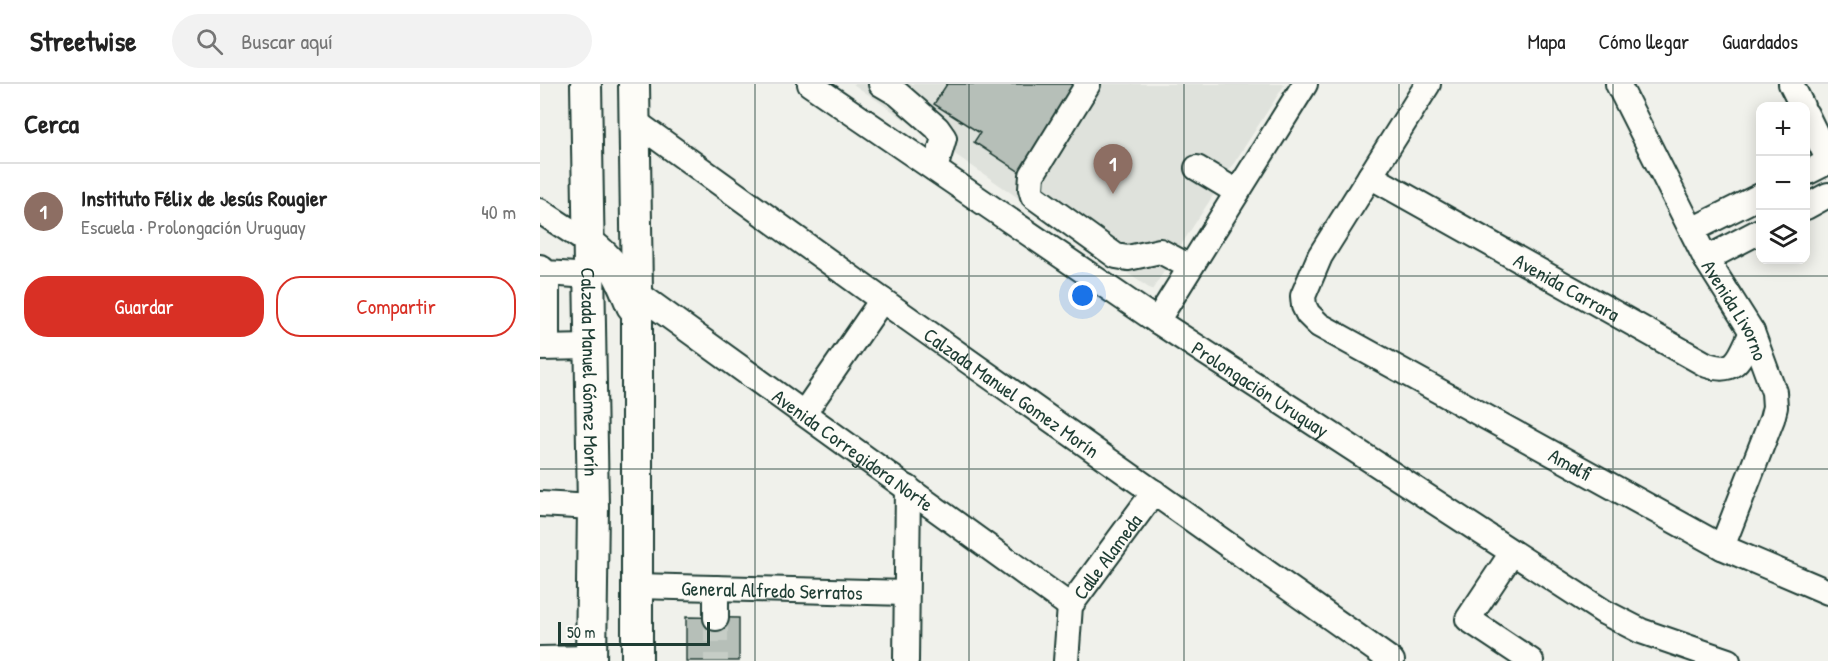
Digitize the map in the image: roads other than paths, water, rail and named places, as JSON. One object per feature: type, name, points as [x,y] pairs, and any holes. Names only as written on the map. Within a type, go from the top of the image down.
[{"type":"main road","name":"Calzada Manuel Gómez Morín","points":[[586,84],[592,507],[591,660]]},
{"type":"main road","points":[[634,84],[637,305],[636,661]]},
{"type":"main road","points":[[589,243],[605,255],[614,266],[637,305]]},
{"type":"street","name":"Prolongación Uruguay","points":[[810,84],[1156,321],[1604,612],[1641,631],[1728,661]]},
{"type":"street","points":[[1088,84],[1032,175],[1033,196],[1116,256],[1128,258],[1160,251],[1190,267]]},
{"type":"street","points":[[1156,321],[1305,84]]},
{"type":"street","points":[[1370,176],[1428,84]]},
{"type":"street","name":"Avenida Livorno","points":[[1618,84],[1706,259],[1752,332],[1774,392],[1775,407],[1762,446],[1722,547]]},
{"type":"street","points":[[1791,84],[1800,102]]},
{"type":"street","points":[[895,87],[942,133],[944,138],[935,169]]},
{"type":"street","name":"Calzada Manuel Gomez Morín","points":[[634,121],[882,300],[1392,661]]},
{"type":"street","points":[[1810,123],[1828,161],[1810,171]]},
{"type":"street","points":[[1197,168],[1237,192]]},
{"type":"street","name":"Amalfi","points":[[1370,176],[1320,256],[1303,296],[1308,314],[1319,325],[1722,547],[1828,592]]},
{"type":"street","name":"Avenida Carrara","points":[[1370,176],[1707,365],[1725,369],[1732,366],[1739,358],[1752,332]]},
{"type":"street","points":[[1810,205],[1828,195]]},
{"type":"street","points":[[1692,230],[1756,198]]},
{"type":"street","points":[[540,211],[589,243]]},
{"type":"street","points":[[1706,259],[1756,234]]},
{"type":"street","points":[[589,276],[544,270],[544,347],[590,347]]},
{"type":"street","points":[[804,413],[882,300]]},
{"type":"street","name":"Avenida Corregidora Norte","points":[[637,305],[804,413],[1070,606]]},
{"type":"street","points":[[906,661],[908,488]]},
{"type":"street","name":"Calle Alameda","points":[[1066,661],[1070,606],[1154,492]]},
{"type":"street","points":[[540,504],[592,507]]},
{"type":"street","points":[[1512,553],[1468,619],[1531,661]]},
{"type":"street","name":"General Alfredo Serratos","points":[[637,586],[906,593]]},
{"type":"street","points":[[716,588],[716,618]]},
{"type":"street","points":[[540,659],[591,660]]},
{"type":"tunnel","points":[[716,618],[716,661]]},
{"type":"place","name":"Instituto Félix de Jesús Rougier","points":[[1113,194]]}]
